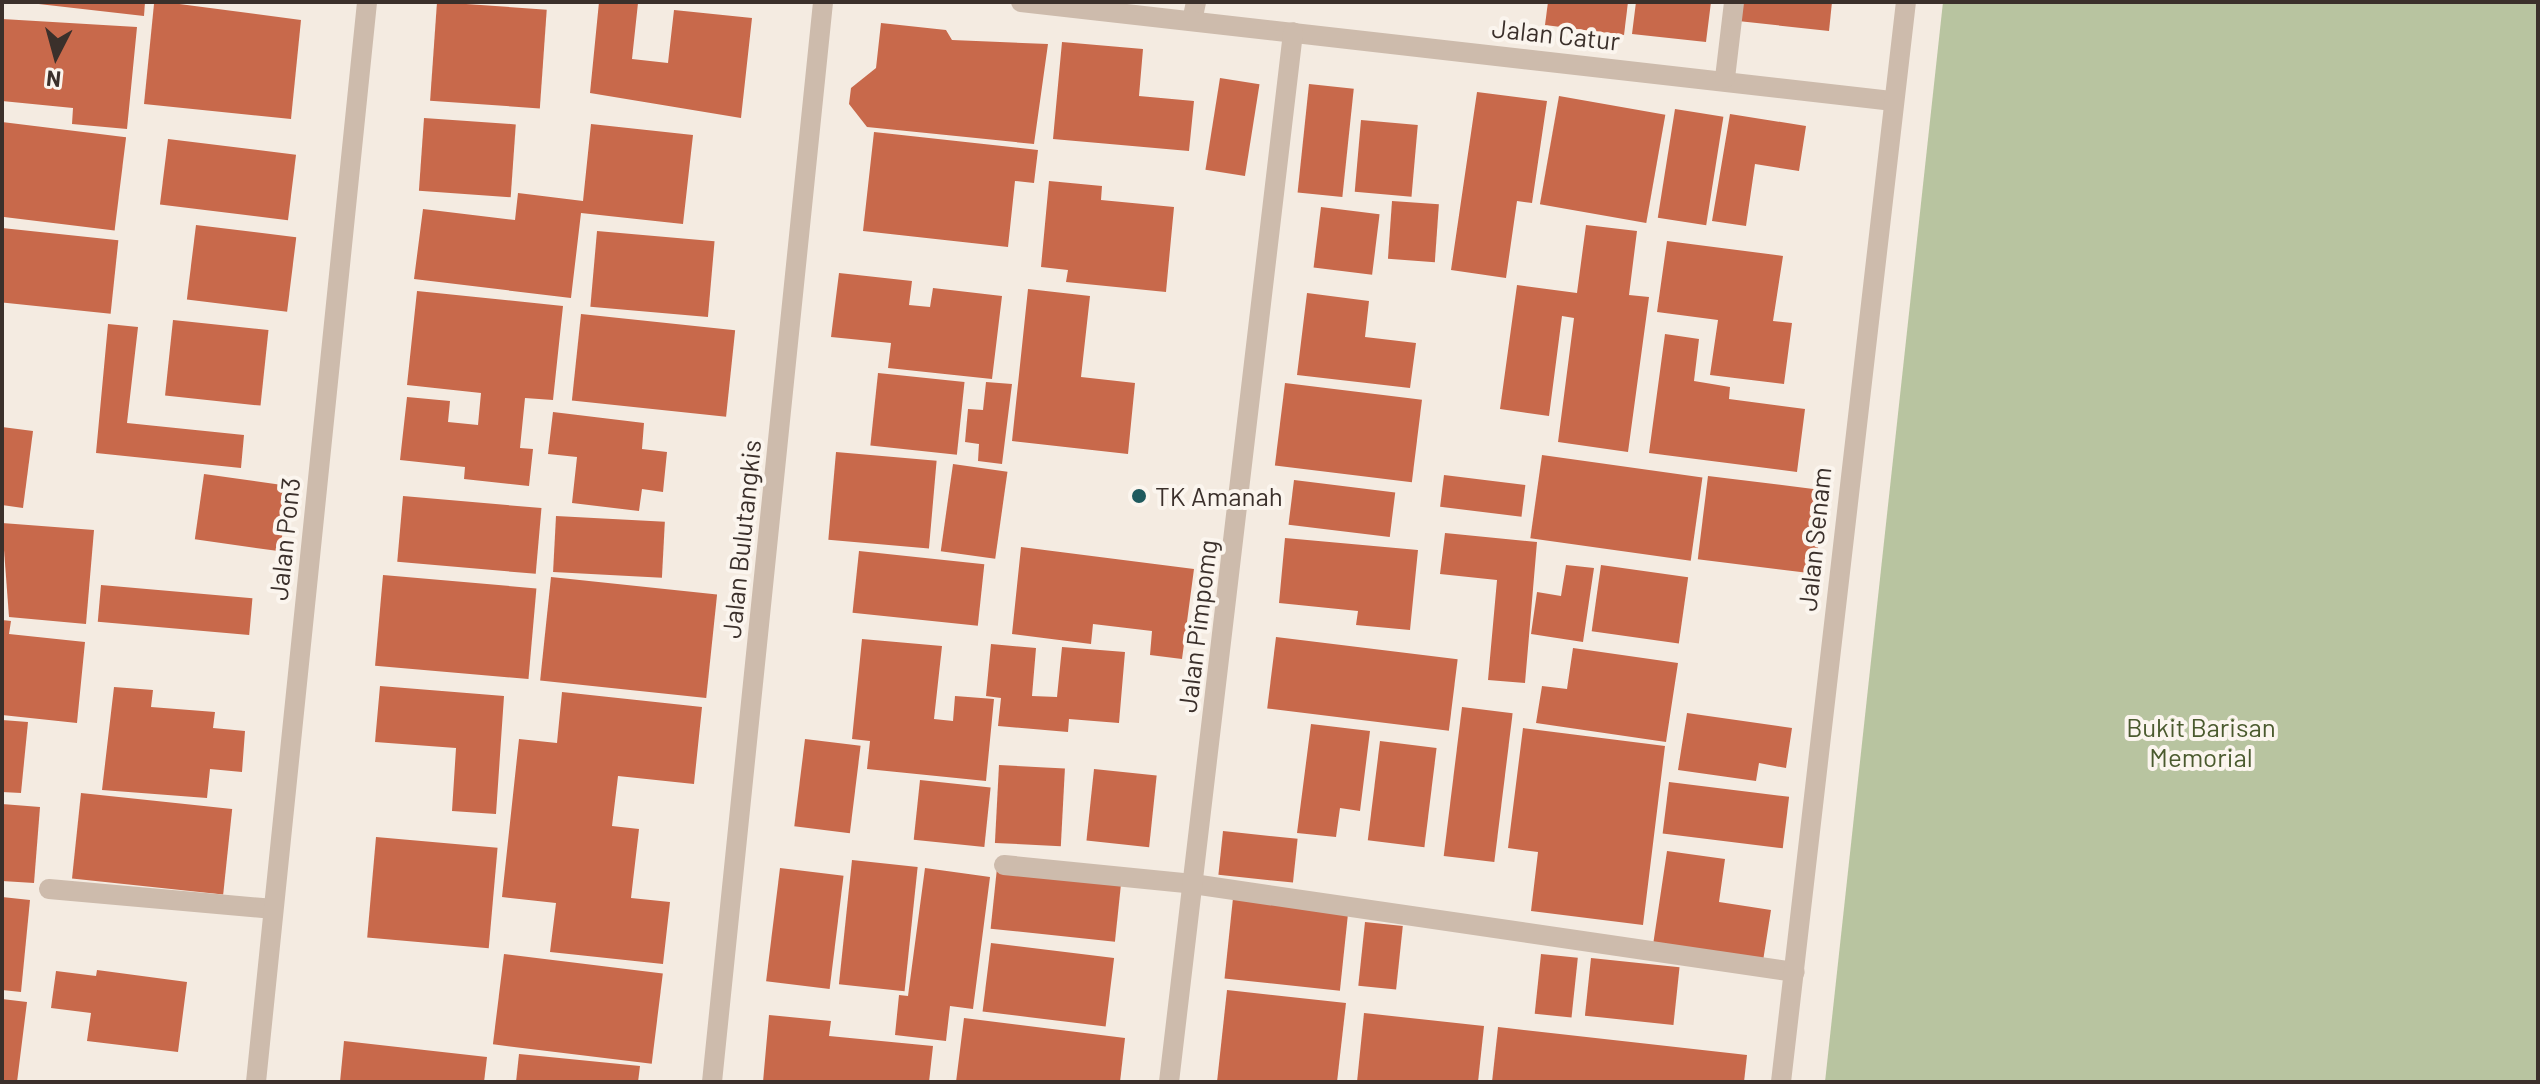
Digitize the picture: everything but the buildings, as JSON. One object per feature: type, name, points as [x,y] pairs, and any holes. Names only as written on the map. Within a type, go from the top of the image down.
[{"type":"street","name":"Jalan Pon3","points":[[256,1082],[271,909],[367,2]]},
{"type":"street","name":"Jalan Bulutangkis","points":[[712,1082],[823,2]]},
{"type":"street","name":"Jalan Catur","points":[[1021,2],[1194,12],[1293,32],[1725,78],[1893,101]]},
{"type":"street","points":[[1725,78],[1734,2]]},
{"type":"street","name":"Jalan Senam","points":[[1781,1082],[1906,2]]},
{"type":"street","name":"Jalan Pimpomg","points":[[1169,1082],[1293,32]]},
{"type":"street","points":[[1004,865],[1193,884],[1795,972]]},
{"type":"street","points":[[49,889],[271,909]]},
{"type":"green space","name":"Bukit Barisan Memorial","points":[[1943,2],[2538,2],[2538,1082],[1825,1082]]},
{"type":"place","name":"TK Amanah","points":[[1139,496]]}]
